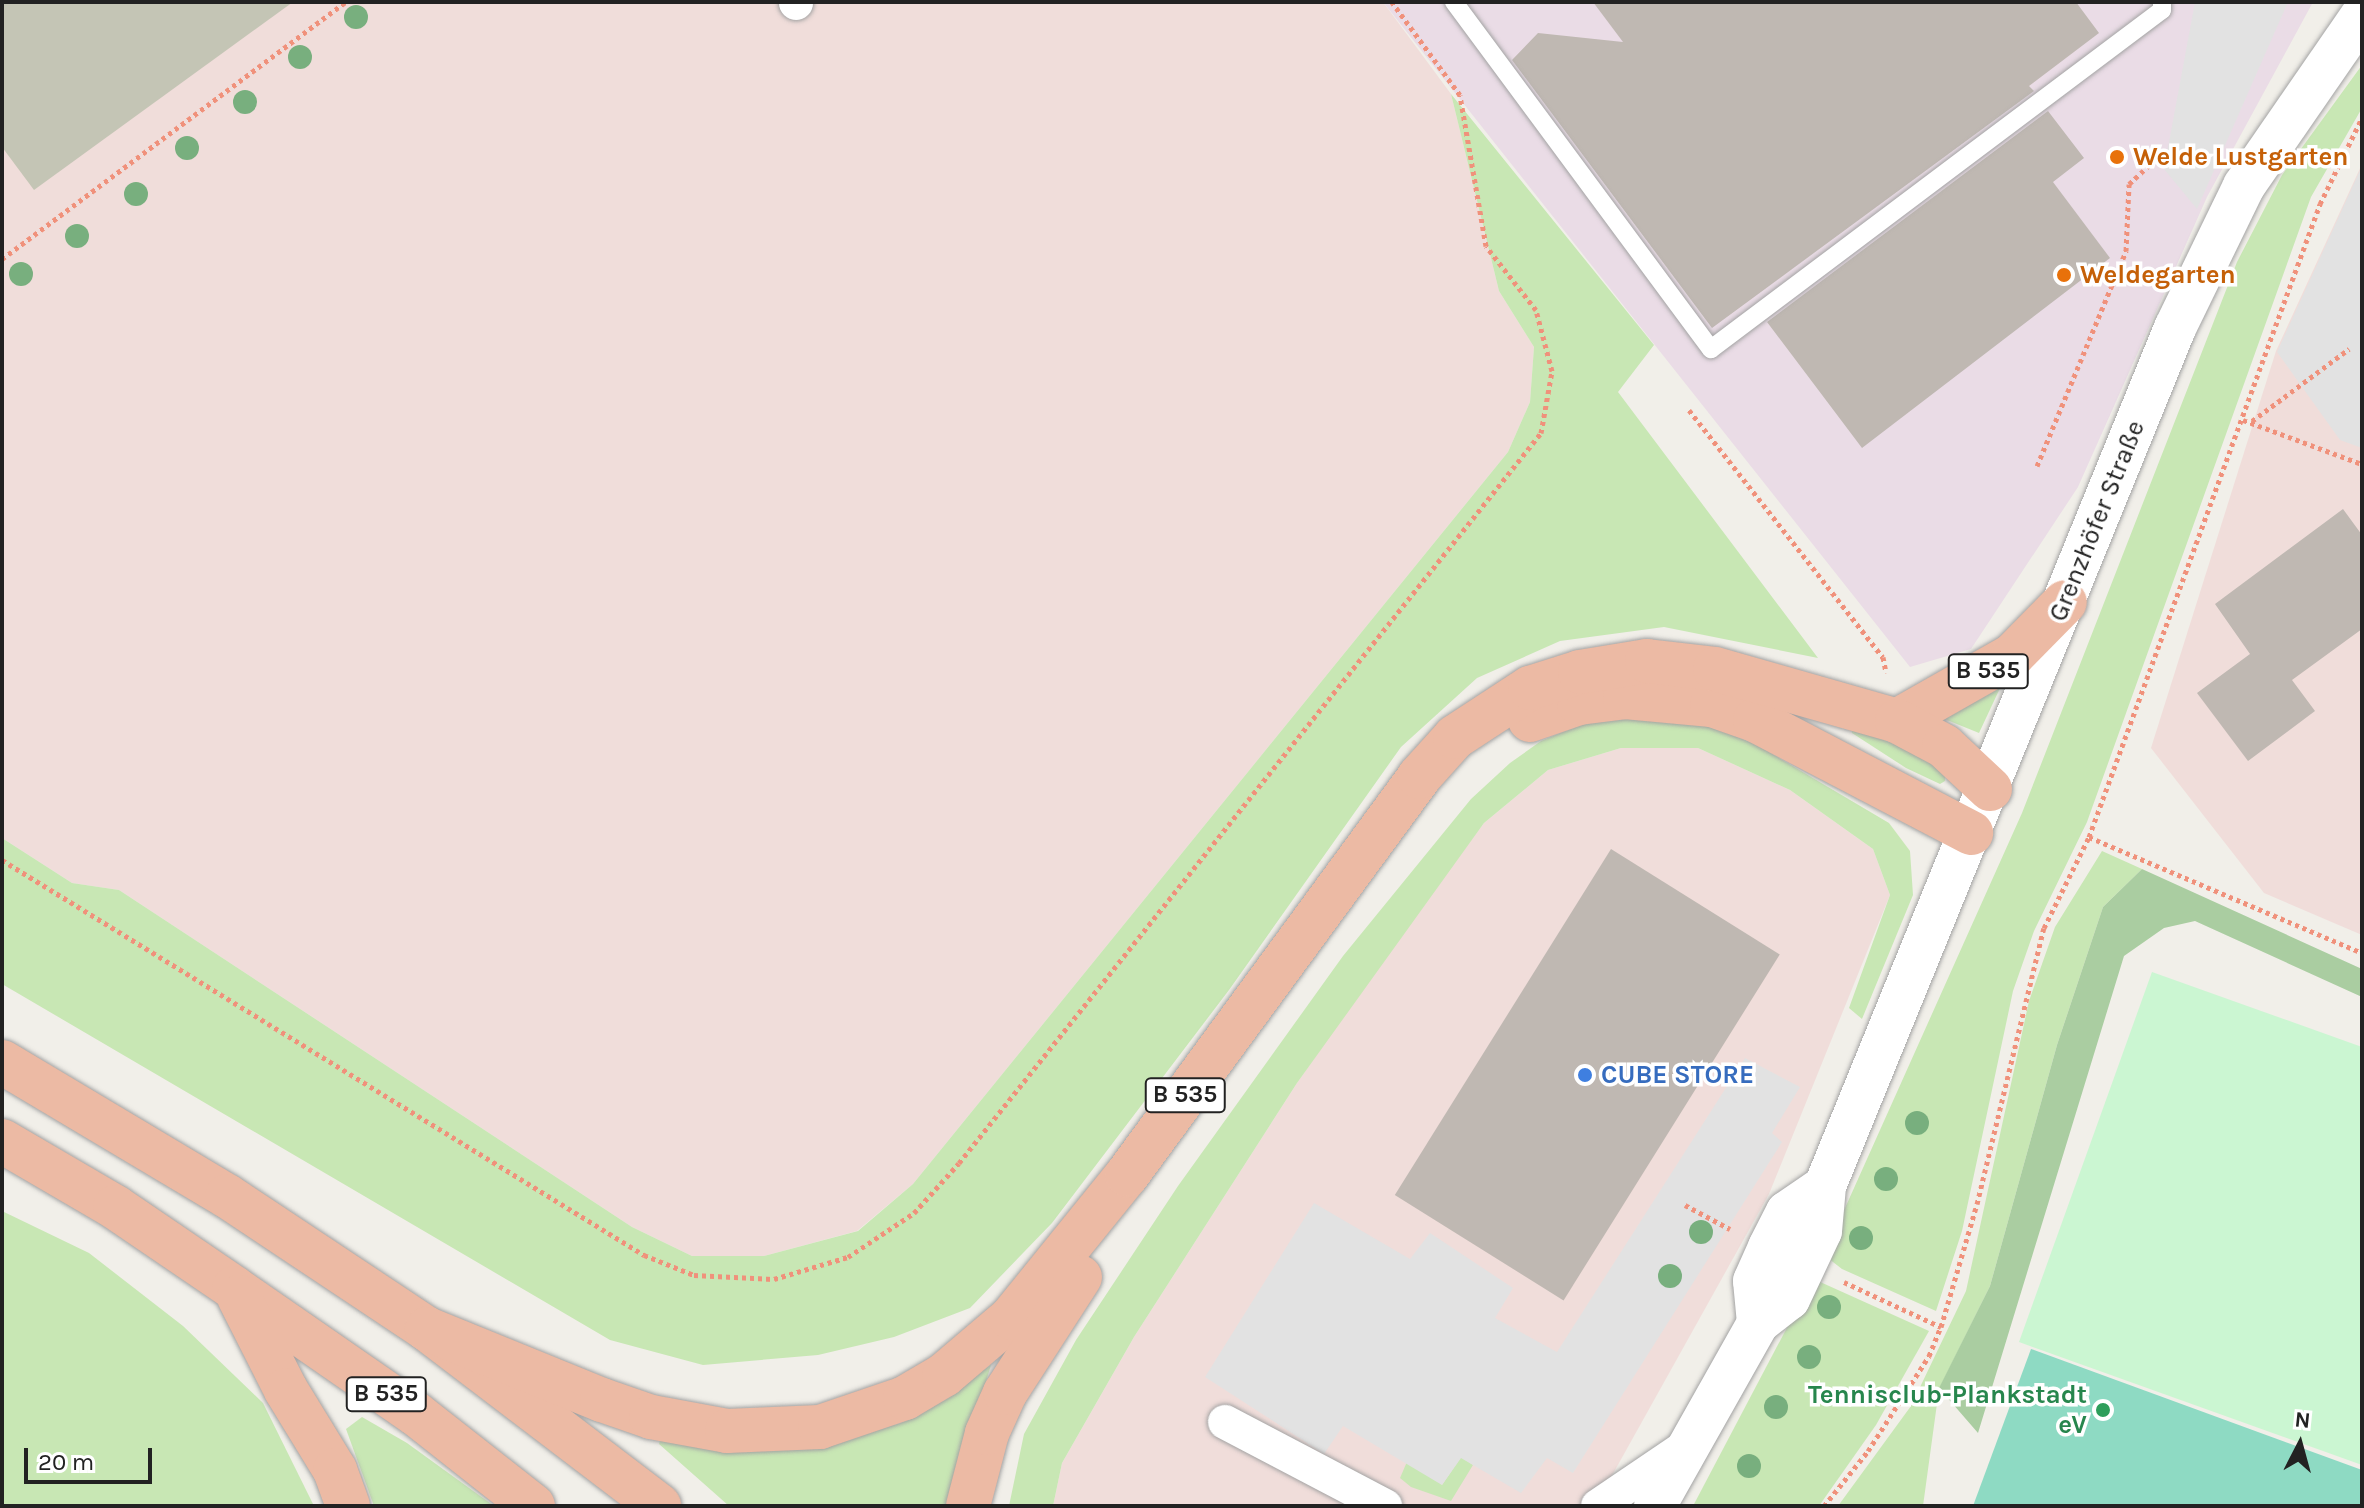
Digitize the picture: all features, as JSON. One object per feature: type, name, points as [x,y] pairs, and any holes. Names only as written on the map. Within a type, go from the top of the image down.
[{"type":"highway","name":"B 535","points":[[1897,721],[2013,655],[2065,602]]},
{"type":"highway","name":"B 535","points":[[427,1329],[602,1400],[716,1430],[820,1427],[905,1398],[982,1345],[1064,1258],[1419,777],[1490,710],[1530,688],[1580,672],[1647,661],[1715,669],[1897,721],[1944,746],[1990,789]]},
{"type":"highway","name":"B 535","points":[[968,1506],[987,1433],[1005,1393],[1070,1291],[1424,807],[1475,757],[1525,722],[1579,703],[1625,697],[1712,705],[1755,720],[1971,833]]},
{"type":"highway","name":"B 535","points":[[2,1062],[227,1196],[427,1329],[659,1506]]},
{"type":"highway","name":"B 535","points":[[2,1141],[115,1207],[234,1288],[416,1414],[533,1506]]},
{"type":"highway","name":"B 535","points":[[234,1288],[286,1390],[335,1470],[348,1506]]},
{"type":"street","name":"Grenzhöfer Straße","points":[[1655,1506],[1758,1323],[1789,1299],[1821,1231],[1825,1186],[1990,789],[2175,328],[2244,186],[2362,15]]},
{"type":"street","points":[[1225,1422],[1385,1506]]},
{"type":"street","points":[[1598,1506],[1692,1442]]},
{"type":"lane","points":[[1454,2],[1711,349],[2162,10],[2162,2]]},
{"type":"path","points":[[2,259],[346,2]]},
{"type":"path","points":[[2,860],[644,1255],[694,1275],[774,1279],[848,1257],[914,1213],[959,1163],[1541,433],[1552,371],[1536,310],[1486,246],[1460,95],[1392,2]]},
{"type":"path","points":[[1824,1506],[1868,1451],[1929,1356],[1941,1327],[1977,1204],[2040,940],[2089,837],[2320,204],[2362,118]]},
{"type":"path","points":[[2037,466],[2126,251],[2129,184],[2153,162]]},
{"type":"path","points":[[2252,422],[2349,349]]},
{"type":"path","points":[[1689,410],[1883,657],[1897,721]]},
{"type":"path","points":[[2243,420],[2362,464]]},
{"type":"path","points":[[2089,837],[2362,953]]},
{"type":"shaded area","points":[[2,2],[1383,2],[1451,94],[1499,291],[1534,347],[1530,402],[1508,452],[913,1184],[857,1231],[764,1256],[692,1256],[632,1227],[119,890],[72,883],[2,838]]},
{"type":"shaded area","points":[[2,2],[293,2],[34,190],[2,147]]},
{"type":"shaded area","points":[[1383,2],[2313,2],[2207,197],[2078,487],[1971,649],[1910,667]]},
{"type":"shaded area","points":[[2195,2],[2288,2],[2197,209],[2164,169]]},
{"type":"shaded area","points":[[2362,164],[2362,935],[2264,893],[2151,748],[2276,351]]},
{"type":"shaded area","points":[[2362,166],[2362,448],[2340,440],[2277,352]]},
{"type":"shaded area","points":[[1621,748],[1698,748],[1790,790],[1873,849],[1890,895],[1769,1194],[1595,1506],[1053,1506],[1062,1463],[1134,1337],[1297,1083],[1402,932],[1484,823],[1548,770]]},
{"type":"shaded area","points":[[1745,1058],[1800,1087],[1772,1133],[1782,1142],[1573,1473],[1547,1458],[1521,1493],[1461,1458],[1442,1485],[1343,1426],[1324,1454],[1205,1377],[1314,1203],[1410,1259],[1430,1233],[1513,1288],[1495,1318],[1557,1352]]},
{"type":"green space","points":[[2362,65],[2362,108],[2311,197],[2087,822],[2034,931],[2013,991],[1962,1231],[1936,1311],[1842,1269],[1824,1255],[2022,813],[2237,262],[2282,175]]},
{"type":"green space","points":[[1451,94],[1654,345],[1618,392],[1818,658],[1664,627],[1560,641],[1477,678],[1401,747],[1229,990],[1052,1223],[970,1308],[894,1337],[818,1355],[703,1365],[610,1340],[2,984],[2,838],[72,883],[119,890],[632,1227],[692,1256],[764,1256],[858,1231],[913,1184],[1508,452],[1530,402],[1534,347],[1499,291]]},
{"type":"green space","points":[[2001,686],[1979,733],[1942,718]]},
{"type":"green space","points":[[1624,716],[1706,724],[1757,745],[1889,823],[1910,851],[1913,895],[1862,1019],[1849,1008],[1890,895],[1873,849],[1790,790],[1698,748],[1621,748],[1548,770],[1484,823],[1297,1083],[1134,1337],[1062,1463],[1053,1506],[1009,1506],[1024,1434],[1076,1340],[1178,1186],[1343,956],[1471,799],[1510,763],[1541,741],[1580,725]]},
{"type":"green space","points":[[1852,727],[1926,757],[1945,772],[1945,781],[1940,784],[1906,768],[1852,733]]},
{"type":"green space","points":[[2102,851],[2142,869],[2103,907],[2057,1045],[1990,1286],[1939,1389],[1923,1506],[1838,1506],[1911,1406],[1966,1291],[2029,1001],[2055,927]]},
{"type":"green space","points":[[2142,869],[2362,969],[2362,997],[2195,921],[2164,928],[2124,956],[1978,1433],[1939,1388],[1990,1286],[2057,1045],[2103,907]]},
{"type":"green space","points":[[2152,972],[2362,1047],[2362,1465],[2019,1342]]},
{"type":"green space","points":[[2,1211],[89,1253],[183,1326],[263,1403],[314,1506],[2,1506]]},
{"type":"green space","points":[[1818,1281],[1929,1331],[1876,1425],[1819,1506],[1693,1506],[1811,1282]]},
{"type":"green space","name":"Tennisclub-Plankstadt eV","points":[[2031,1349],[2362,1470],[2362,1506],[1973,1506]]},
{"type":"green space","points":[[991,1365],[948,1506],[729,1506],[659,1444],[660,1440],[825,1444],[901,1423]]},
{"type":"green space","points":[[362,1417],[407,1443],[494,1506],[374,1506],[346,1429]]},
{"type":"green space","points":[[1418,1436],[1442,1485],[1461,1457],[1473,1465],[1451,1501],[1411,1487],[1400,1478]]},
{"type":"building","points":[[1593,2],[2076,2],[2099,33],[2029,86],[2034,91],[1712,328],[1512,60],[1538,33],[1623,42]]},
{"type":"building","points":[[2048,111],[2084,158],[2053,182],[2110,258],[1862,448],[1767,322]]},
{"type":"building","points":[[2343,509],[2362,535],[2362,629],[2292,680],[2315,711],[2248,761],[2197,693],[2250,654],[2215,604]]},
{"type":"building","name":"CUBE STORE","points":[[1611,849],[1780,954],[1564,1300],[1395,1195]]},
{"type":"place","name":"Welde Lustgarten","points":[[2117,157]]},
{"type":"place","name":"Weldegarten","points":[[2064,275]]},
{"type":"place","name":"CUBE STORE","points":[[1585,1075]]},
{"type":"place","name":"Tennisclub-Plankstadt eV","points":[[2103,1410]]}]
